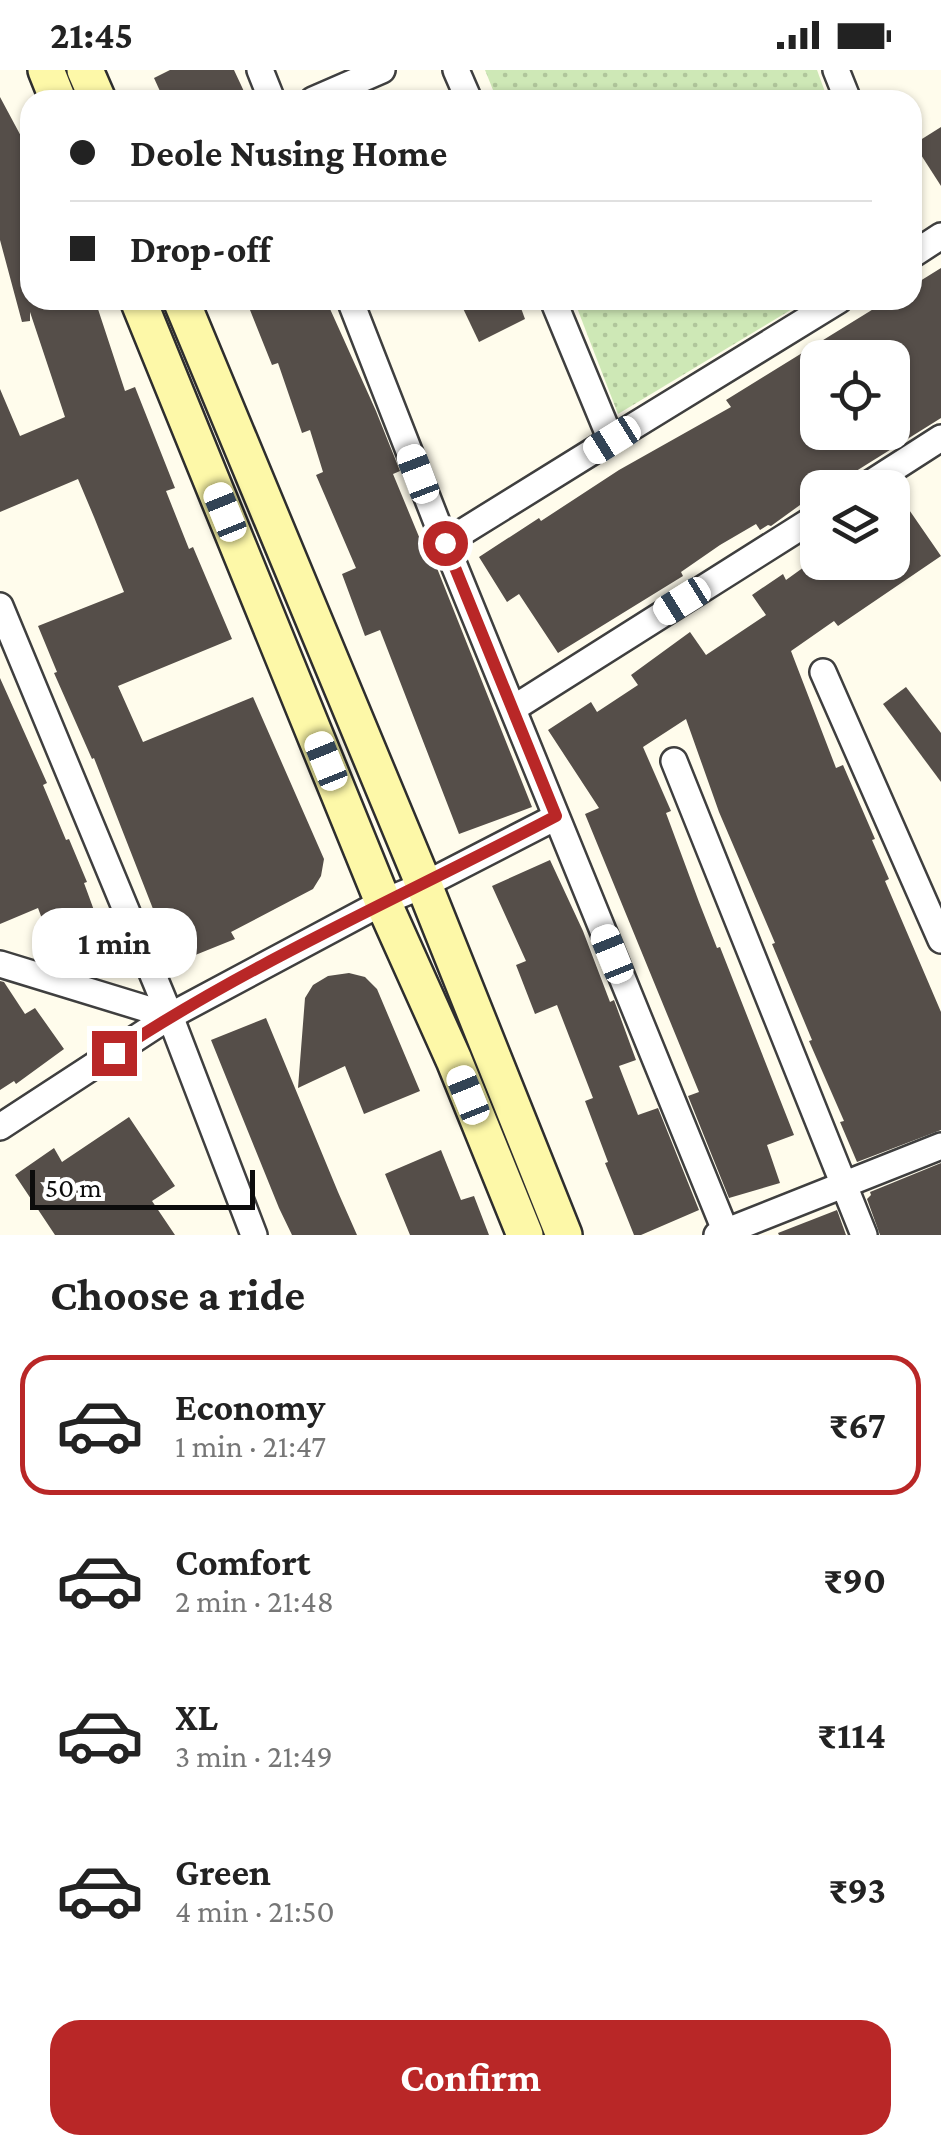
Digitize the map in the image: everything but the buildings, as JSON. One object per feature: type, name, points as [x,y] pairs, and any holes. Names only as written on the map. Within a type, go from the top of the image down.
[{"type":"main road","points":[[142,310],[383,902],[454,1060],[525,1235]]},
{"type":"main road","points":[[185,310],[424,885],[564,1235]]},
{"type":"street","points":[[336,90],[382,70]]},
{"type":"street","points":[[354,310],[723,1233],[941,1146]]},
{"type":"street","points":[[557,310],[612,440]]},
{"type":"street","points":[[445,543],[823,310]]},
{"type":"street","points":[[891,470],[941,438]]},
{"type":"street","points":[[514,708],[800,527]]},
{"type":"street","points":[[0,606],[170,1016],[254,1235]]},
{"type":"street","points":[[823,672],[939,928]]},
{"type":"street","points":[[674,761],[864,1235]]},
{"type":"street","points":[[0,1127],[170,1016],[383,902],[424,885],[556,816]]},
{"type":"street","points":[[0,964],[170,1016]]},
{"type":"green space","points":[[485,70],[817,70],[824,90],[493,90]]},
{"type":"green space","points":[[578,310],[790,310],[618,414]]},
{"type":"route","points":[[114,1053],[170,1016],[383,902],[424,885],[556,816],[445,543]]}]
